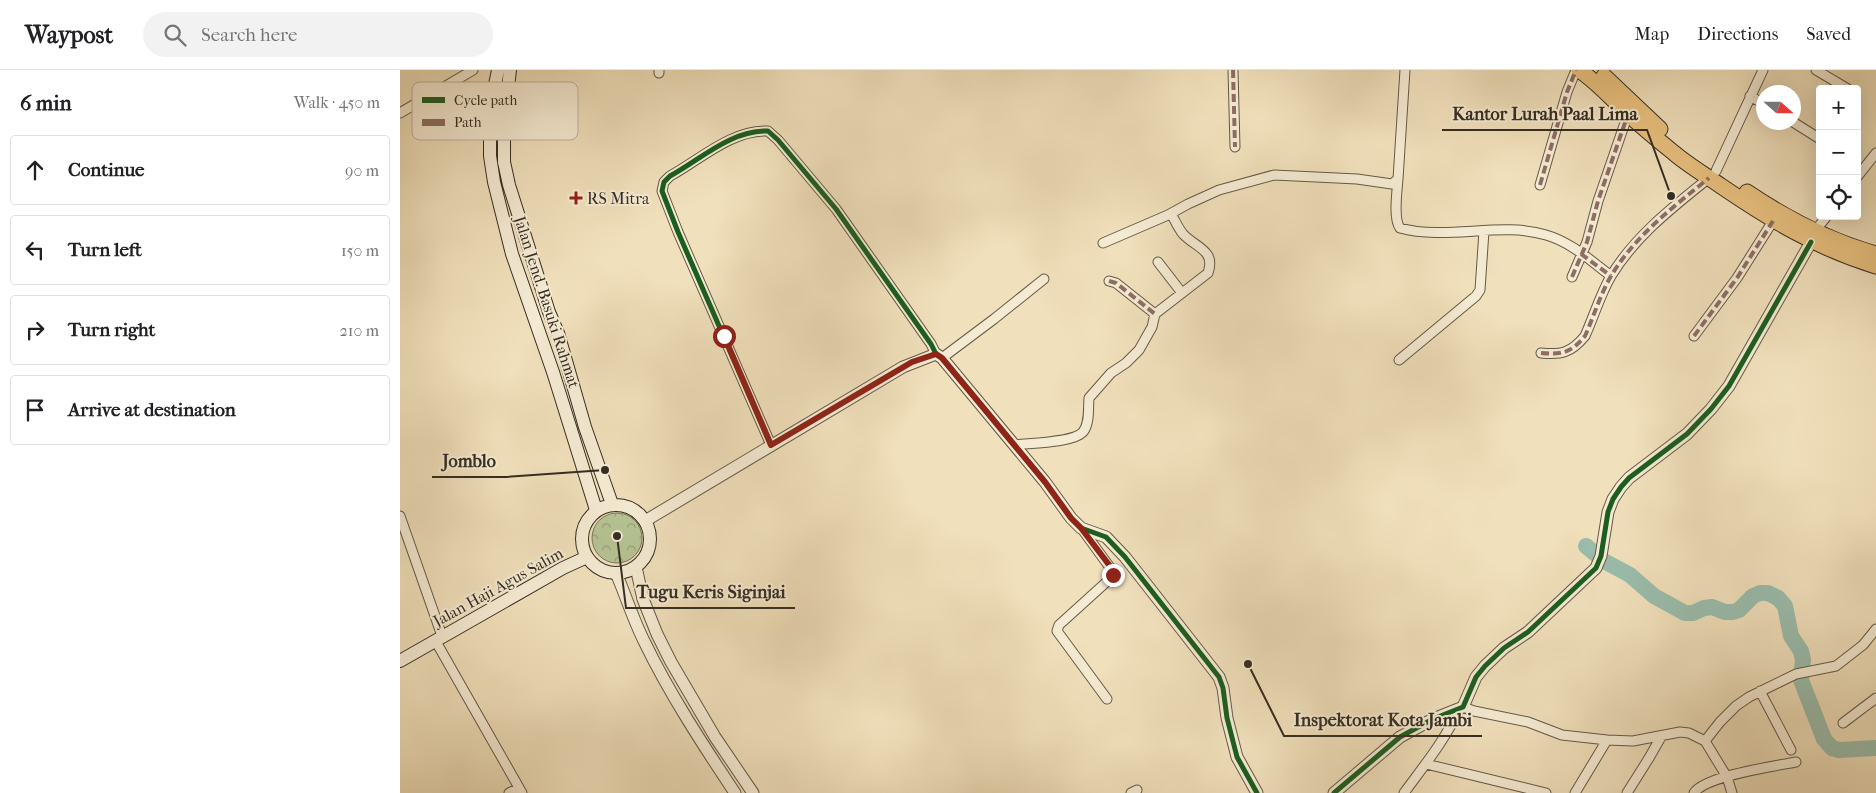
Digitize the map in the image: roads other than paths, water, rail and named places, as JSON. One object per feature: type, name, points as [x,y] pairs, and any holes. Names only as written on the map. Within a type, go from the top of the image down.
[{"type":"highway","points":[[1577,70],[1592,79],[1628,114],[1676,155],[1752,195],[1813,237],[1849,258],[1876,266]]},
{"type":"highway","points":[[1597,70],[1712,175],[1773,221],[1813,237],[1876,254]]},
{"type":"main road","name":"Jalan Jend. Basuki Rahmat","points":[[490,140],[490,156],[512,254],[553,372],[596,510]]},
{"type":"main road","name":"Jalan Jend. Basuki Rahmat","points":[[504,140],[504,162],[509,185],[612,504]]},
{"type":"main road","points":[[508,236],[523,231]]},
{"type":"main road","points":[[612,504],[624,505],[633,508],[645,521],[650,531],[650,546],[643,560],[636,567],[627,572],[604,571],[594,566],[587,557],[583,548],[582,537],[588,518],[596,510],[612,504]]},
{"type":"main road","name":"Jalan Haji Agus Salim","points":[[400,661],[563,568],[587,557]]},
{"type":"street","points":[[453,82],[473,70]]},
{"type":"street","points":[[1233,70],[1234,148]]},
{"type":"street","points":[[1405,70],[1396,211],[1397,225],[1400,228],[1450,233],[1522,231],[1548,235],[1570,245],[1611,276]]},
{"type":"street","points":[[1540,185],[1566,92],[1577,70]]},
{"type":"street","points":[[1541,353],[1557,354],[1568,351],[1579,344],[1585,336],[1611,276],[1646,231],[1712,175],[1762,70]]},
{"type":"street","points":[[1816,70],[1841,85]]},
{"type":"street","points":[[1750,96],[1756,99]]},
{"type":"street","points":[[400,113],[412,106]]},
{"type":"street","points":[[1572,277],[1587,242],[1595,210],[1628,114]]},
{"type":"street","points":[[1801,127],[1816,136]]},
{"type":"street","points":[[771,445],[662,191],[664,182],[670,176],[737,136],[756,130],[768,131],[778,140],[836,209],[939,356],[1045,482],[1114,572],[1112,577],[1059,625],[1057,631],[1107,699]]},
{"type":"street","points":[[1859,175],[1876,153]]},
{"type":"street","points":[[1103,243],[1171,214],[1218,190],[1274,175],[1357,179],[1392,184],[1398,179]]},
{"type":"street","points":[[1014,444],[1062,440],[1083,432],[1088,420],[1089,398],[1110,374],[1126,363],[1139,350],[1152,327],[1155,314],[1208,273],[1211,264],[1210,258],[1183,234],[1171,214]]},
{"type":"street","points":[[1404,793],[1426,764],[1461,708],[1476,677],[1485,666],[1504,648],[1528,632],[1596,568],[1601,556],[1608,512],[1613,499],[1629,478],[1687,434],[1711,409],[1729,386],[1824,220]]},
{"type":"street","points":[[1694,336],[1737,278],[1773,221]]},
{"type":"street","points":[[1399,360],[1476,296],[1480,290],[1484,231]]},
{"type":"street","points":[[1158,262],[1182,293]]},
{"type":"street","points":[[645,521],[912,362],[939,356],[994,319],[1044,279]]},
{"type":"street","points":[[1109,281],[1116,283],[1155,314]]},
{"type":"street","points":[[400,516],[438,638],[520,790],[509,793]]},
{"type":"street","points":[[1081,528],[1106,537],[1125,557],[1219,678],[1224,693],[1227,718],[1237,757],[1257,793]]},
{"type":"street","points":[[636,567],[642,599],[670,662],[715,737],[753,793]]},
{"type":"street","points":[[616,573],[643,640],[704,745],[735,793]]},
{"type":"street","points":[[1705,741],[1736,706],[1796,674],[1836,666],[1863,645],[1876,629]]},
{"type":"street","points":[[1760,692],[1791,750]]},
{"type":"street","points":[[1843,723],[1875,699]]},
{"type":"street","points":[[1334,793],[1400,737],[1433,719],[1461,708],[1528,722],[1562,735],[1633,741],[1684,732],[1695,735],[1705,741],[1727,777],[1732,793]]},
{"type":"street","points":[[1627,793],[1661,737]]},
{"type":"street","points":[[1575,793],[1607,740]]},
{"type":"street","points":[[1694,793],[1701,786],[1727,777],[1796,762]]},
{"type":"street","points":[[1426,764],[1546,793]]},
{"type":"waterway","points":[[1586,546],[1604,561],[1630,575],[1654,596],[1685,613],[1693,613],[1712,607],[1725,612],[1733,612],[1739,610],[1753,596],[1760,593],[1768,593],[1778,598],[1785,606],[1791,636],[1801,651],[1803,660],[1801,680],[1824,739],[1832,748],[1839,750],[1876,748]]},
{"type":"place","name":"Kantor Lurah Paal Lima","points":[[1671,196]]},
{"type":"place","name":"RS Mitra","points":[[576,198]]},
{"type":"place","name":"Jomblo","points":[[605,470]]},
{"type":"place","name":"Tugu Keris Siginjai","points":[[617,536]]},
{"type":"place","name":"Inspektorat Kota Jambi","points":[[1248,664]]}]
